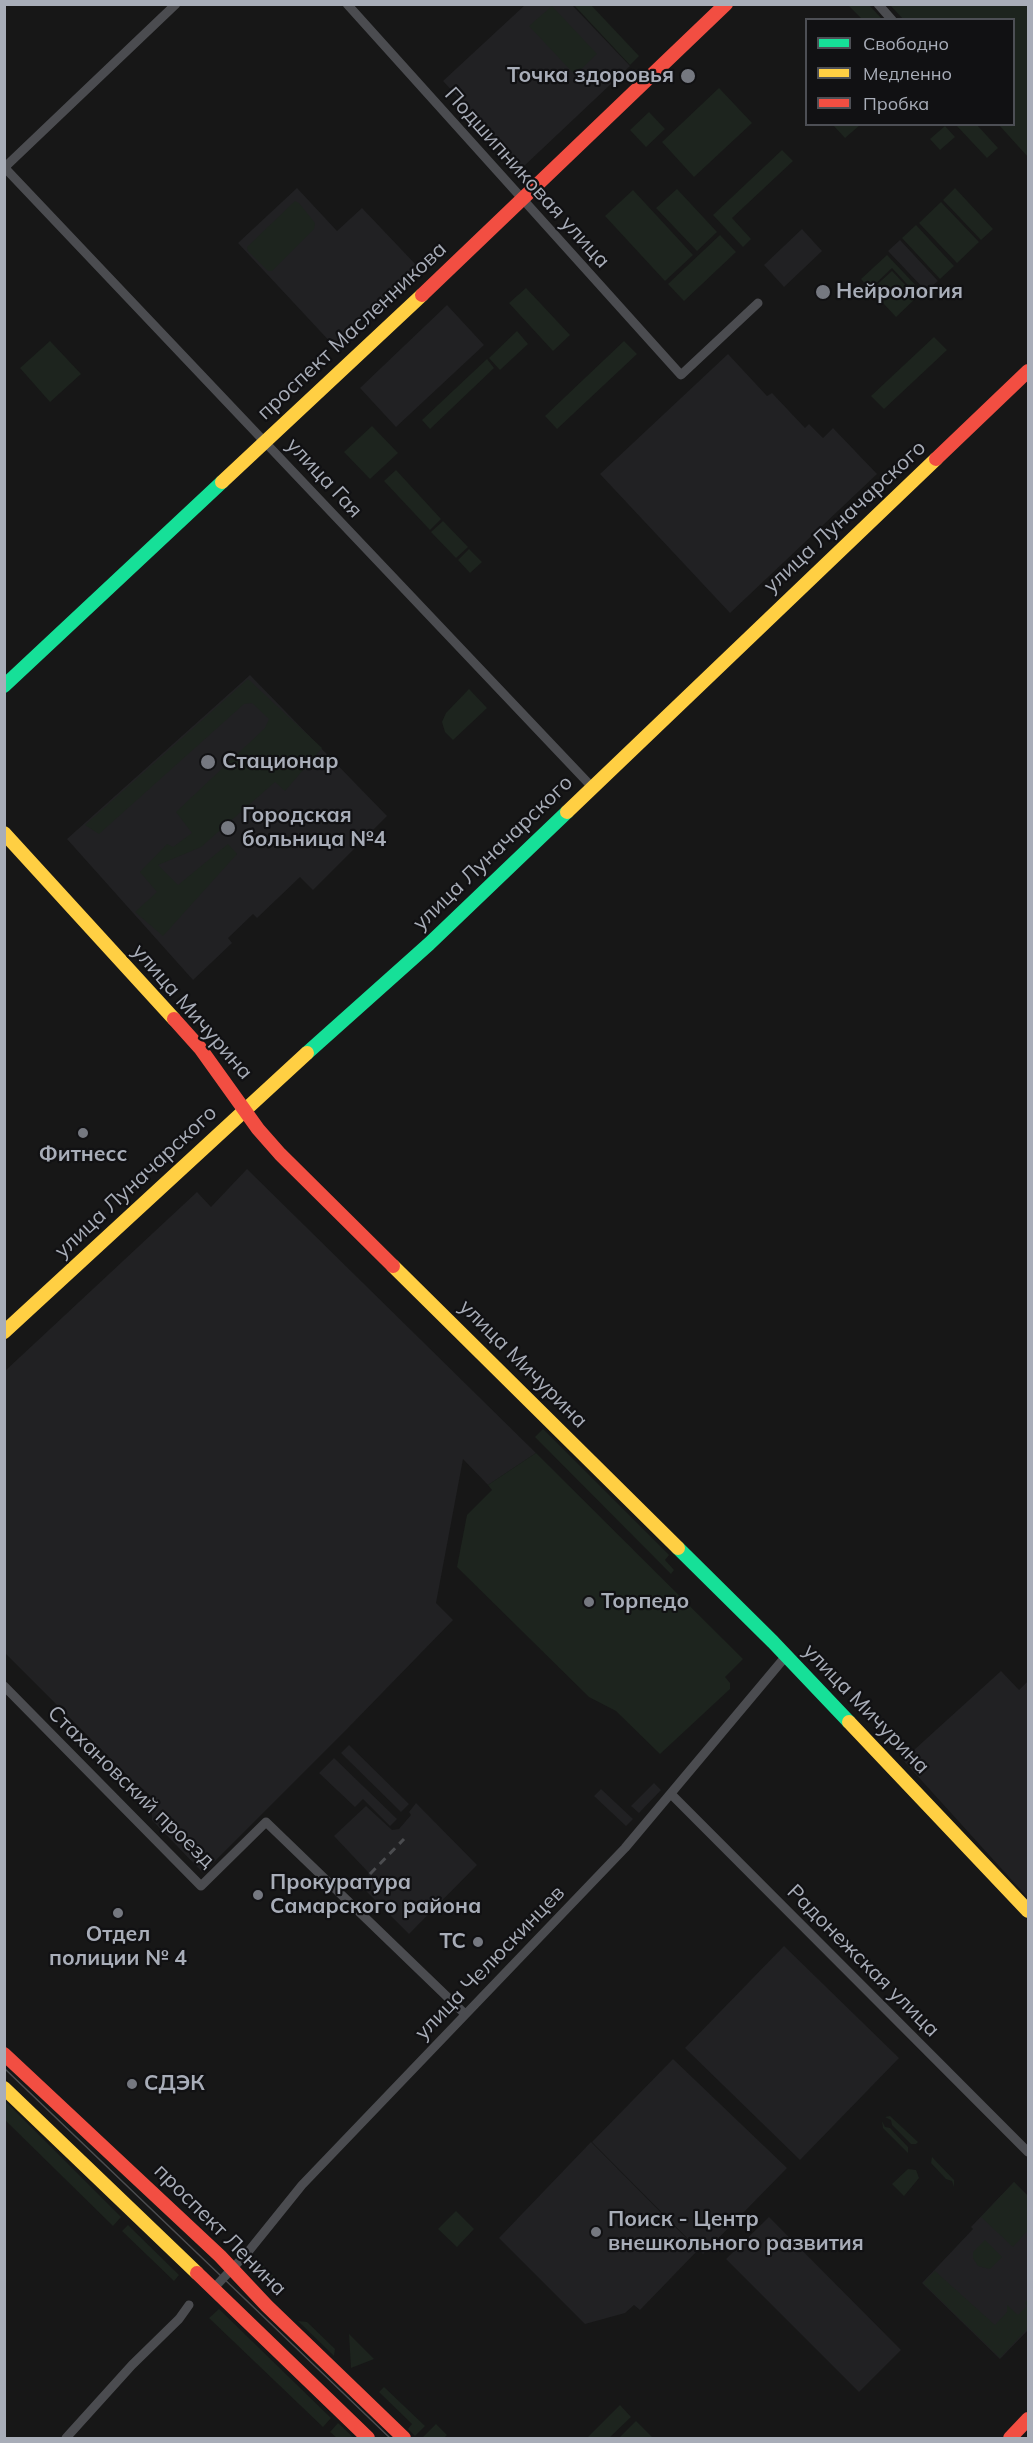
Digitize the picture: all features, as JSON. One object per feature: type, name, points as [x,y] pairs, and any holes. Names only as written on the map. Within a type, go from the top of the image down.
[{"type":"main road","name":"проспект Масленникова","points":[[4,686],[522,200],[726,4]]},
{"type":"main road","name":"улица Луначарского","points":[[4,1332],[245,1109],[429,944],[1026,375]]},
{"type":"main road","name":"улица Мичурина","points":[[4,833],[185,1030],[258,1129],[280,1154],[687,1555],[1029,1911]]},
{"type":"main road","name":"проспект Ленина","points":[[4,2054],[220,2256],[231,2270],[404,2439]]},
{"type":"main road","points":[[4,2088],[368,2439]]},
{"type":"main road","points":[[1010,2439],[1029,2419]]},
{"type":"street","points":[[5,168],[176,4]]},
{"type":"street","name":"Подшипниковая улица","points":[[347,4],[681,375],[758,303]]},
{"type":"street","points":[[878,4],[890,18]]},
{"type":"street","name":"улица Гая","points":[[5,168],[592,787]]},
{"type":"street","name":"улица Челюскинцев","points":[[212,2290],[302,2185],[615,1860],[672,1795],[700,1758],[786,1656]]},
{"type":"street","name":"Стахановский проезд","points":[[4,1686],[201,1886],[266,1822],[465,2014]]},
{"type":"street","name":"Радонежская улица","points":[[672,1795],[1029,2152]]},
{"type":"street","points":[[66,2439],[132,2365],[179,2319],[189,2305]]},
{"type":"shaded area","points":[[525,5],[572,5],[630,66],[523,167],[443,81]]},
{"type":"shaded area","points":[[574,5],[591,5],[639,56],[630,65]]},
{"type":"shaded area","points":[[848,5],[869,5],[881,18],[861,18]]},
{"type":"shaded area","points":[[890,5],[1028,5],[1028,157],[1000,126],[1015,126],[1015,18],[902,18]]},
{"type":"shaded area","points":[[552,6],[597,54],[575,75],[529,26]]},
{"type":"shaded area","points":[[719,88],[752,123],[694,177],[662,142]]},
{"type":"shaded area","points":[[649,112],[665,129],[646,147],[630,130]]},
{"type":"shaded area","points":[[834,126],[859,126],[845,138]]},
{"type":"shaded area","points":[[945,126],[955,137],[940,150],[930,139]]},
{"type":"shaded area","points":[[957,126],[978,126],[998,148],[987,158]]},
{"type":"shaded area","points":[[782,150],[793,161],[732,218],[751,239],[743,247],[713,215]]},
{"type":"shaded area","points":[[297,188],[337,231],[362,208],[418,267],[334,346],[238,243]]},
{"type":"shaded area","points":[[955,188],[993,229],[981,240],[943,200]]},
{"type":"shaded area","points":[[677,189],[717,232],[697,251],[656,208]]},
{"type":"shaded area","points":[[633,190],[693,255],[665,281],[605,216]]},
{"type":"shaded area","points":[[295,201],[315,223],[314,229],[272,271],[268,271],[248,251],[247,247]]},
{"type":"shaded area","points":[[941,202],[979,242],[957,263],[919,223]]},
{"type":"shaded area","points":[[916,225],[954,266],[940,279],[902,238]]},
{"type":"shaded area","points":[[802,229],[822,251],[784,287],[764,265]]},
{"type":"shaded area","points":[[720,235],[736,252],[684,301],[668,284]]},
{"type":"shaded area","points":[[900,240],[938,281],[926,291],[888,251]]},
{"type":"shaded area","points":[[887,255],[922,292],[918,296],[892,268],[870,289],[861,279]]},
{"type":"shaded area","points":[[892,271],[917,297],[896,317],[871,290]]},
{"type":"shaded area","points":[[526,288],[570,335],[553,351],[509,303]]},
{"type":"shaded area","points":[[447,305],[484,345],[396,427],[360,388]]},
{"type":"shaded area","points":[[517,331],[528,344],[500,370],[489,358]]},
{"type":"shaded area","points":[[934,337],[947,350],[884,409],[871,396]]},
{"type":"shaded area","points":[[50,341],[81,374],[50,402],[20,368]]},
{"type":"shaded area","points":[[624,341],[637,354],[557,429],[545,416]]},
{"type":"shaded area","points":[[728,354],[767,396],[772,393],[805,428],[809,424],[823,438],[833,428],[877,474],[730,613],[600,474]]},
{"type":"shaded area","points":[[487,359],[494,368],[430,429],[422,420]]},
{"type":"shaded area","points":[[372,426],[398,453],[370,479],[344,452]]},
{"type":"shaded area","points":[[396,470],[441,519],[430,530],[384,481]]},
{"type":"shaded area","points":[[443,521],[468,547],[456,558],[431,532]]},
{"type":"shaded area","points":[[469,549],[482,562],[470,573],[458,560]]},
{"type":"shaded area","name":"Городская больница №4","points":[[250,675],[387,816],[313,890],[300,877],[257,918],[253,914],[228,938],[232,943],[193,980],[67,839]]},
{"type":"shaded area","points":[[248,679],[322,748],[285,791],[275,782],[201,847],[158,865],[178,885],[228,844],[237,854],[163,936],[135,912],[157,892],[140,872],[167,844],[173,847],[192,833],[176,812],[265,728],[269,719],[252,703],[244,704],[99,834],[85,825]]},
{"type":"shaded area","points":[[469,689],[487,708],[453,740],[445,732],[442,722],[446,713]]},
{"type":"shaded area","points":[[247,1169],[536,1453],[488,1485],[463,1459],[436,1603],[453,1620],[203,1873],[152,1820],[152,1797],[129,1777],[5,1653],[5,1371],[197,1192],[211,1207]]},
{"type":"shaded area","points":[[543,1429],[669,1555],[665,1560],[674,1570],[671,1574],[535,1437]]},
{"type":"shaded area","name":"Торпедо","points":[[536,1453],[743,1659],[725,1677],[730,1683],[730,1689],[660,1754],[616,1711],[589,1697],[457,1567],[467,1515],[492,1490],[488,1485]]},
{"type":"shaded area","points":[[1001,1671],[1019,1690],[1028,1681],[1028,1898],[903,1760]]},
{"type":"shaded area","points":[[349,1745],[409,1804],[401,1812],[341,1753]]},
{"type":"shaded area","points":[[334,1758],[397,1819],[390,1826],[363,1799],[355,1807],[319,1773]]},
{"type":"shaded area","points":[[654,1783],[661,1790],[639,1813],[631,1806]]},
{"type":"shaded area","points":[[601,1789],[633,1819],[626,1826],[594,1796]]},
{"type":"shaded area","points":[[416,1803],[477,1865],[409,1934],[358,1883],[363,1878],[369,1878],[368,1872],[334,1836],[366,1806],[392,1830],[399,1829],[411,1815],[409,1812]]},
{"type":"shaded area","points":[[784,1946],[899,2058],[800,2160],[685,2048]]},
{"type":"shaded area","points":[[673,2059],[787,2168],[703,2254],[592,2142]]},
{"type":"shaded area","points":[[5,2101],[121,2217],[113,2226],[5,2120]]},
{"type":"shaded area","points":[[890,2116],[918,2142],[916,2144],[911,2144],[892,2125],[891,2120],[885,2117]]},
{"type":"shaded area","points":[[882,2121],[885,2127],[890,2128],[908,2147],[908,2153],[883,2128]]},
{"type":"shaded area","points":[[591,2142],[698,2250],[640,2310],[634,2305],[625,2313],[585,2324],[499,2238]]},
{"type":"shaded area","points":[[932,2157],[954,2180],[954,2187],[952,2181],[946,2179],[931,2163]]},
{"type":"shaded area","points":[[908,2169],[916,2170],[919,2178],[904,2196],[892,2184]]},
{"type":"shaded area","points":[[1014,2182],[1028,2196],[1028,2330],[1000,2359],[922,2283]]},
{"type":"shaded area","points":[[1014,2182],[1028,2196],[1028,2230],[1013,2247],[981,2217]]},
{"type":"shaded area","points":[[456,2211],[474,2229],[457,2247],[438,2229]]},
{"type":"shaded area","points":[[769,2217],[901,2350],[859,2392],[726,2259]]},
{"type":"shaded area","points":[[128,2225],[179,2275],[174,2281],[122,2231]]},
{"type":"shaded area","points":[[985,2240],[1002,2257],[990,2269],[978,2266],[973,2258],[973,2252]]},
{"type":"shaded area","points":[[258,2261],[279,2281],[272,2287],[252,2268]]},
{"type":"shaded area","points":[[935,2271],[995,2325],[1007,2312],[1007,2305],[1018,2315],[1027,2306],[1025,2303],[1028,2300],[1028,2328],[1000,2358],[923,2283]]},
{"type":"shaded area","points":[[219,2309],[331,2418],[323,2427],[209,2318]]},
{"type":"shaded area","points":[[298,2321],[307,2322],[335,2349],[334,2356]]},
{"type":"shaded area","points":[[349,2334],[374,2359],[351,2368]]},
{"type":"shaded area","points":[[384,2387],[425,2426],[415,2436],[408,2429],[412,2424],[379,2392]]},
{"type":"shaded area","points":[[620,2405],[631,2417],[609,2438],[587,2438]]},
{"type":"shaded area","points":[[636,2421],[653,2438],[619,2438]]},
{"type":"shaded area","points":[[338,2423],[354,2438],[337,2438],[330,2432]]},
{"type":"shaded area","points":[[436,2424],[447,2435],[444,2438],[422,2438]]},
{"type":"tram line","points":[[4,2068],[390,2438]]},
{"type":"railway","points":[[370,1874],[404,1839]]},
{"type":"traffic: fast","points":[[4,686],[222,482]]},
{"type":"traffic: fast","points":[[307,1053],[429,944],[567,812]]},
{"type":"traffic: fast","points":[[678,1548],[773,1642],[849,1722]]},
{"type":"traffic: slow","points":[[222,482],[422,295]]},
{"type":"traffic: slow","points":[[567,812],[936,459]]},
{"type":"traffic: slow","points":[[4,833],[174,1019]]},
{"type":"traffic: slow","points":[[4,1332],[307,1053]]},
{"type":"traffic: slow","points":[[393,1266],[678,1548]]},
{"type":"traffic: slow","points":[[849,1722],[1028,1911]]},
{"type":"traffic: slow","points":[[4,2088],[197,2273]]},
{"type":"traffic: jam","points":[[422,295],[726,4]]},
{"type":"traffic: jam","points":[[936,459],[1028,371]]},
{"type":"traffic: jam","points":[[174,1019],[200,1048],[258,1129],[280,1154],[393,1266]]},
{"type":"traffic: jam","points":[[4,2054],[220,2256],[267,2306],[404,2438]]},
{"type":"traffic: jam","points":[[197,2273],[368,2438]]},
{"type":"traffic: jam","points":[[1010,2438],[1028,2419]]},
{"type":"place","name":"Точка здоровья","points":[[688,76]]},
{"type":"place","name":"Нейрология","points":[[823,292]]},
{"type":"place","name":"Стационар","points":[[208,762]]},
{"type":"place","name":"Городская больница №4","points":[[228,828]]},
{"type":"place","name":"Фитнесс","points":[[83,1133]]},
{"type":"place","name":"Торпедо","points":[[589,1602]]},
{"type":"place","name":"Прокуратура Самарского района","points":[[258,1895]]},
{"type":"place","name":"Отдел полиции № 4","points":[[118,1913]]},
{"type":"place","name":"ТС","points":[[478,1942]]},
{"type":"place","name":"СДЭК","points":[[132,2084]]},
{"type":"place","name":"Поиск - Центр внешкольного развития","points":[[596,2232]]}]
